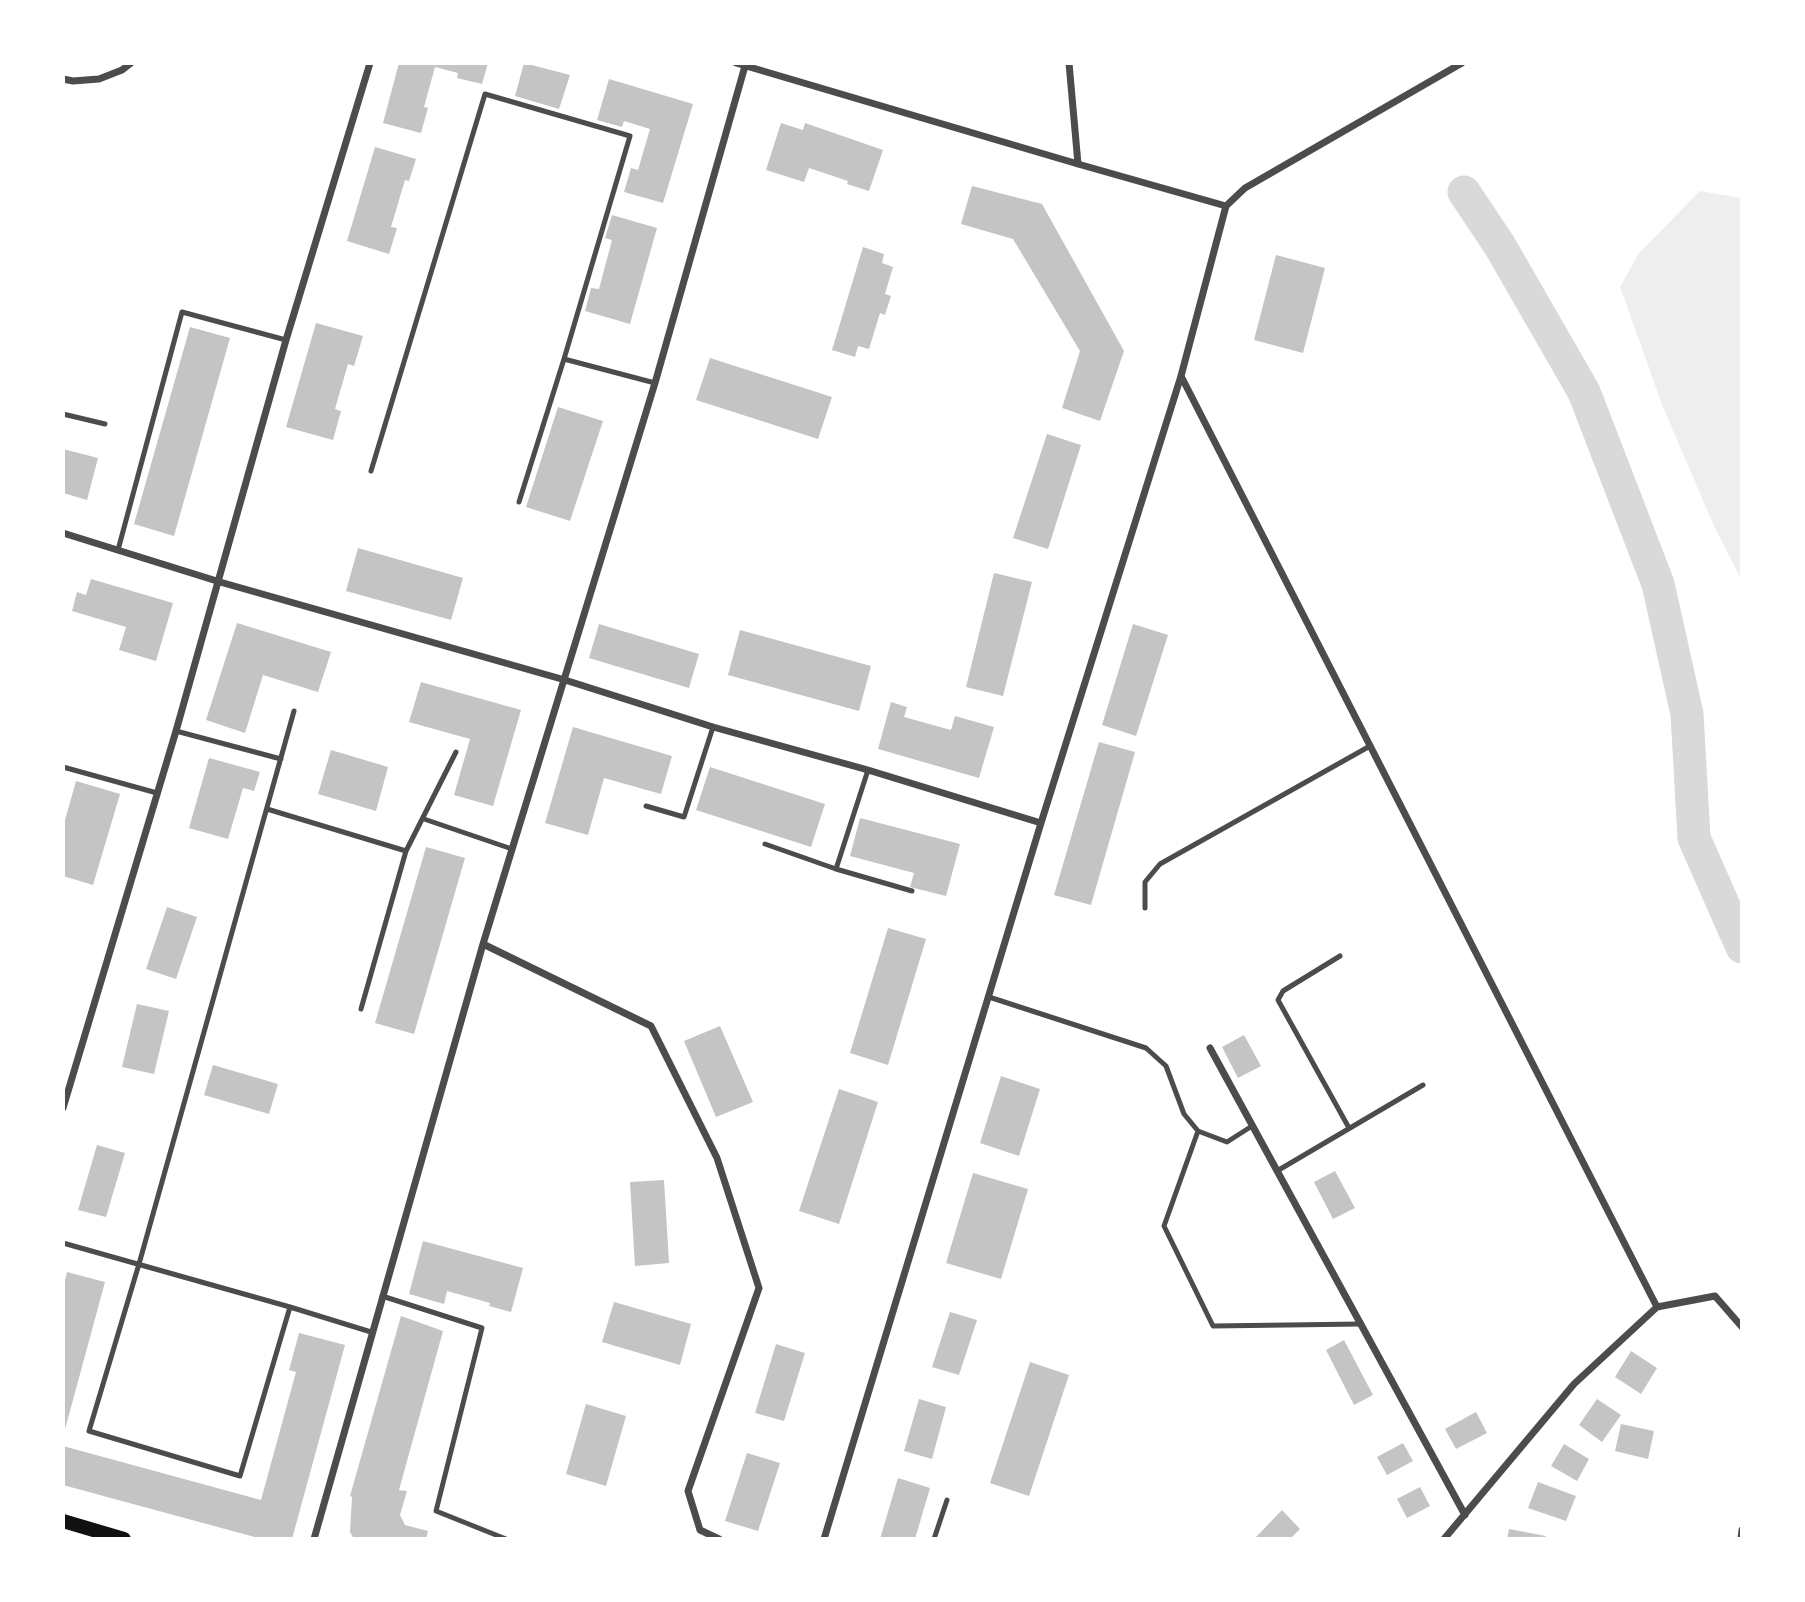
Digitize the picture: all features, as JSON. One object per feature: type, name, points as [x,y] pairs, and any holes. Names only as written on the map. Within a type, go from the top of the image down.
[{"type":"main road","points":[[63,1521],[124,1539]]},
{"type":"street","points":[[63,79],[99,79],[122,70],[131,63]]},
{"type":"street","points":[[63,1108],[220,582],[286,340],[370,63]]},
{"type":"street","points":[[736,63],[1226,206]]},
{"type":"street","points":[[1069,63],[1078,164]]},
{"type":"street","points":[[824,1539],[1041,823],[1181,376],[1226,206],[1245,188],[1462,63]]},
{"type":"street","points":[[314,1539],[484,944],[655,383],[745,66]]},
{"type":"street","points":[[1181,376],[1657,1307]]},
{"type":"street","points":[[63,533],[220,582],[565,680],[713,727],[868,770],[1041,823]]},
{"type":"street","points":[[484,944],[651,1026],[717,1157],[760,1288],[688,1491],[700,1530],[719,1539]]},
{"type":"street","points":[[1210,1048],[1465,1515]]},
{"type":"street","points":[[1444,1539],[1574,1384],[1657,1307],[1715,1296],[1742,1327]]},
{"type":"street","points":[[1741,1539],[1742,1530]]},
{"type":"lane","points":[[371,471],[485,94],[630,136],[519,502]]},
{"type":"lane","points":[[118,551],[182,312],[286,340]]},
{"type":"lane","points":[[564,359],[655,383]]},
{"type":"lane","points":[[63,414],[106,424]]},
{"type":"lane","points":[[290,1307],[240,1476],[89,1431],[139,1264],[294,711]]},
{"type":"lane","points":[[646,806],[684,817],[713,727]]},
{"type":"lane","points":[[176,731],[281,759]]},
{"type":"lane","points":[[1145,908],[1145,882],[1160,864],[1370,746]]},
{"type":"lane","points":[[361,1009],[406,851],[456,751]]},
{"type":"lane","points":[[63,767],[158,793]]},
{"type":"lane","points":[[836,869],[868,770]]},
{"type":"lane","points":[[267,809],[406,851]]},
{"type":"lane","points":[[424,819],[512,849]]},
{"type":"lane","points":[[765,844],[836,869],[912,891]]},
{"type":"lane","points":[[1340,957],[1283,991],[1278,1000],[1349,1128]]},
{"type":"lane","points":[[989,998],[1146,1048],[1166,1066],[1184,1114],[1198,1131],[1227,1142],[1252,1126]]},
{"type":"lane","points":[[1277,1171],[1423,1085]]},
{"type":"lane","points":[[1198,1131],[1164,1226],[1213,1326],[1361,1324]]},
{"type":"lane","points":[[63,1243],[372,1332]]},
{"type":"lane","points":[[382,1296],[482,1328],[436,1511],[506,1539]]},
{"type":"lane","points":[[934,1539],[947,1500]]},
{"type":"shaded area","points":[[1700,191],[1742,198],[1742,581],[1714,526],[1663,407],[1620,287],[1639,253]]},
{"type":"building","points":[[399,63],[488,63],[482,84],[457,78],[458,73],[435,67],[424,107],[428,108],[421,133],[383,123]]},
{"type":"building","points":[[524,63],[570,75],[559,109],[515,96]]},
{"type":"building","points":[[609,79],[693,104],[663,203],[624,192],[631,168],[638,170],[650,129],[624,121],[622,127],[597,120]]},
{"type":"building","points":[[781,123],[803,130],[805,123],[883,150],[869,191],[809,168],[804,182],[766,170]]},
{"type":"building","points":[[375,147],[416,159],[409,181],[405,180],[391,227],[397,228],[389,254],[347,241]]},
{"type":"building","points":[[972,186],[1042,204],[1124,351],[1100,421],[1062,408],[1080,351],[1013,239],[961,224]]},
{"type":"building","points":[[612,215],[657,228],[630,324],[585,311],[591,288],[599,289],[612,240],[605,238]]},
{"type":"building","points":[[863,247],[884,254],[882,263],[893,267],[885,294],[891,296],[885,315],[880,313],[869,349],[858,346],[855,357],[832,350]]},
{"type":"building","points":[[1276,255],[1325,268],[1303,353],[1254,340]]},
{"type":"building","points":[[316,323],[363,336],[354,366],[348,364],[335,409],[341,411],[333,440],[286,427]]},
{"type":"building","points":[[190,327],[230,338],[174,536],[134,524]]},
{"type":"building","points":[[710,358],[832,397],[818,439],[696,400]]},
{"type":"building","points":[[558,407],[603,421],[570,521],[526,507]]},
{"type":"building","points":[[1047,434],[1081,445],[1048,549],[1013,538]]},
{"type":"building","points":[[63,449],[98,458],[87,500],[63,493]]},
{"type":"building","points":[[358,548],[463,578],[451,620],[346,591]]},
{"type":"building","points":[[994,573],[1032,582],[1003,696],[966,687]]},
{"type":"building","points":[[91,579],[173,603],[156,661],[119,650],[126,627],[72,611],[77,592],[86,595]]},
{"type":"building","points":[[237,623],[331,652],[318,692],[263,675],[245,733],[206,720]]},
{"type":"building","points":[[599,624],[699,654],[689,688],[589,658]]},
{"type":"building","points":[[1133,624],[1168,635],[1136,736],[1102,725]]},
{"type":"building","points":[[740,630],[871,666],[859,711],[728,675]]},
{"type":"building","points":[[421,682],[521,710],[493,806],[454,795],[470,739],[409,722]]},
{"type":"building","points":[[891,702],[907,707],[904,717],[951,730],[955,716],[994,727],[979,778],[878,749]]},
{"type":"building","points":[[573,727],[672,756],[661,794],[604,778],[588,835],[545,823]]},
{"type":"building","points":[[1099,742],[1135,752],[1091,905],[1054,895]]},
{"type":"building","points":[[331,750],[388,767],[376,811],[318,794]]},
{"type":"building","points":[[209,758],[260,772],[254,791],[243,788],[228,839],[189,828]]},
{"type":"building","points":[[710,767],[825,804],[811,847],[696,810]]},
{"type":"building","points":[[76,781],[120,794],[93,885],[63,876],[63,827]]},
{"type":"building","points":[[860,818],[960,844],[946,896],[910,887],[914,873],[850,856]]},
{"type":"building","points":[[426,847],[465,858],[414,1034],[375,1023]]},
{"type":"building","points":[[167,907],[197,917],[176,979],[146,969]]},
{"type":"building","points":[[888,928],[926,939],[888,1065],[850,1053]]},
{"type":"building","points":[[137,1004],[169,1011],[154,1074],[122,1067]]},
{"type":"building","points":[[720,1026],[753,1102],[716,1117],[684,1041]]},
{"type":"building","points":[[1244,1035],[1261,1066],[1238,1078],[1222,1047]]},
{"type":"building","points":[[213,1065],[278,1084],[269,1114],[204,1095]]},
{"type":"building","points":[[1001,1076],[1040,1089],[1019,1156],[980,1143]]},
{"type":"building","points":[[839,1089],[878,1102],[839,1224],[799,1211]]},
{"type":"building","points":[[97,1145],[125,1153],[106,1217],[78,1210]]},
{"type":"building","points":[[1335,1171],[1355,1208],[1333,1219],[1314,1182]]},
{"type":"building","points":[[973,1173],[1028,1189],[1001,1279],[946,1263]]},
{"type":"building","points":[[664,1180],[669,1263],[635,1266],[630,1182]]},
{"type":"building","points":[[423,1241],[523,1268],[511,1312],[447,1291],[444,1304],[409,1294]]},
{"type":"building","points":[[67,1272],[105,1282],[64,1433],[63,1288]]},
{"type":"building","points":[[614,1302],[691,1324],[680,1365],[602,1342]]},
{"type":"building","points":[[950,1312],[977,1320],[959,1375],[932,1367]]},
{"type":"building","points":[[401,1316],[443,1331],[399,1490],[407,1491],[400,1515],[405,1525],[428,1531],[426,1539],[354,1539],[350,1532],[350,1496]]},
{"type":"building","points":[[299,1333],[345,1345],[292,1539],[262,1539],[63,1485],[63,1446],[261,1500],[296,1372],[289,1370]]},
{"type":"building","points":[[1344,1340],[1373,1395],[1354,1405],[1326,1350]]},
{"type":"building","points":[[776,1344],[805,1353],[784,1421],[755,1413]]},
{"type":"building","points":[[1631,1351],[1657,1368],[1641,1394],[1615,1377]]},
{"type":"building","points":[[1030,1362],[1069,1375],[1029,1496],[990,1483]]},
{"type":"building","points":[[919,1399],[946,1407],[932,1459],[904,1451]]},
{"type":"building","points":[[1597,1399],[1621,1415],[1602,1442],[1579,1425]]},
{"type":"building","points":[[586,1404],[626,1416],[606,1486],[566,1474]]},
{"type":"building","points":[[1476,1412],[1487,1433],[1456,1449],[1445,1429]]},
{"type":"building","points":[[1621,1424],[1654,1431],[1648,1459],[1615,1451]]},
{"type":"building","points":[[1403,1443],[1413,1461],[1387,1475],[1377,1457]]},
{"type":"building","points":[[1564,1444],[1589,1459],[1577,1481],[1551,1466]]},
{"type":"building","points":[[747,1453],[780,1463],[758,1531],[725,1521]]},
{"type":"building","points":[[898,1478],[930,1488],[915,1539],[880,1539]]},
{"type":"building","points":[[1538,1482],[1576,1496],[1566,1521],[1528,1508]]},
{"type":"building","points":[[1420,1487],[1430,1506],[1407,1518],[1397,1499]]},
{"type":"building","points":[[1282,1510],[1300,1529],[1290,1539],[1258,1539],[1256,1537]]},
{"type":"building","points":[[1509,1529],[1546,1536],[1545,1539],[1507,1539]]},
{"type":"waterway","points":[[1464,192],[1500,246],[1584,392],[1658,584],[1687,714],[1694,838],[1742,947]]}]
